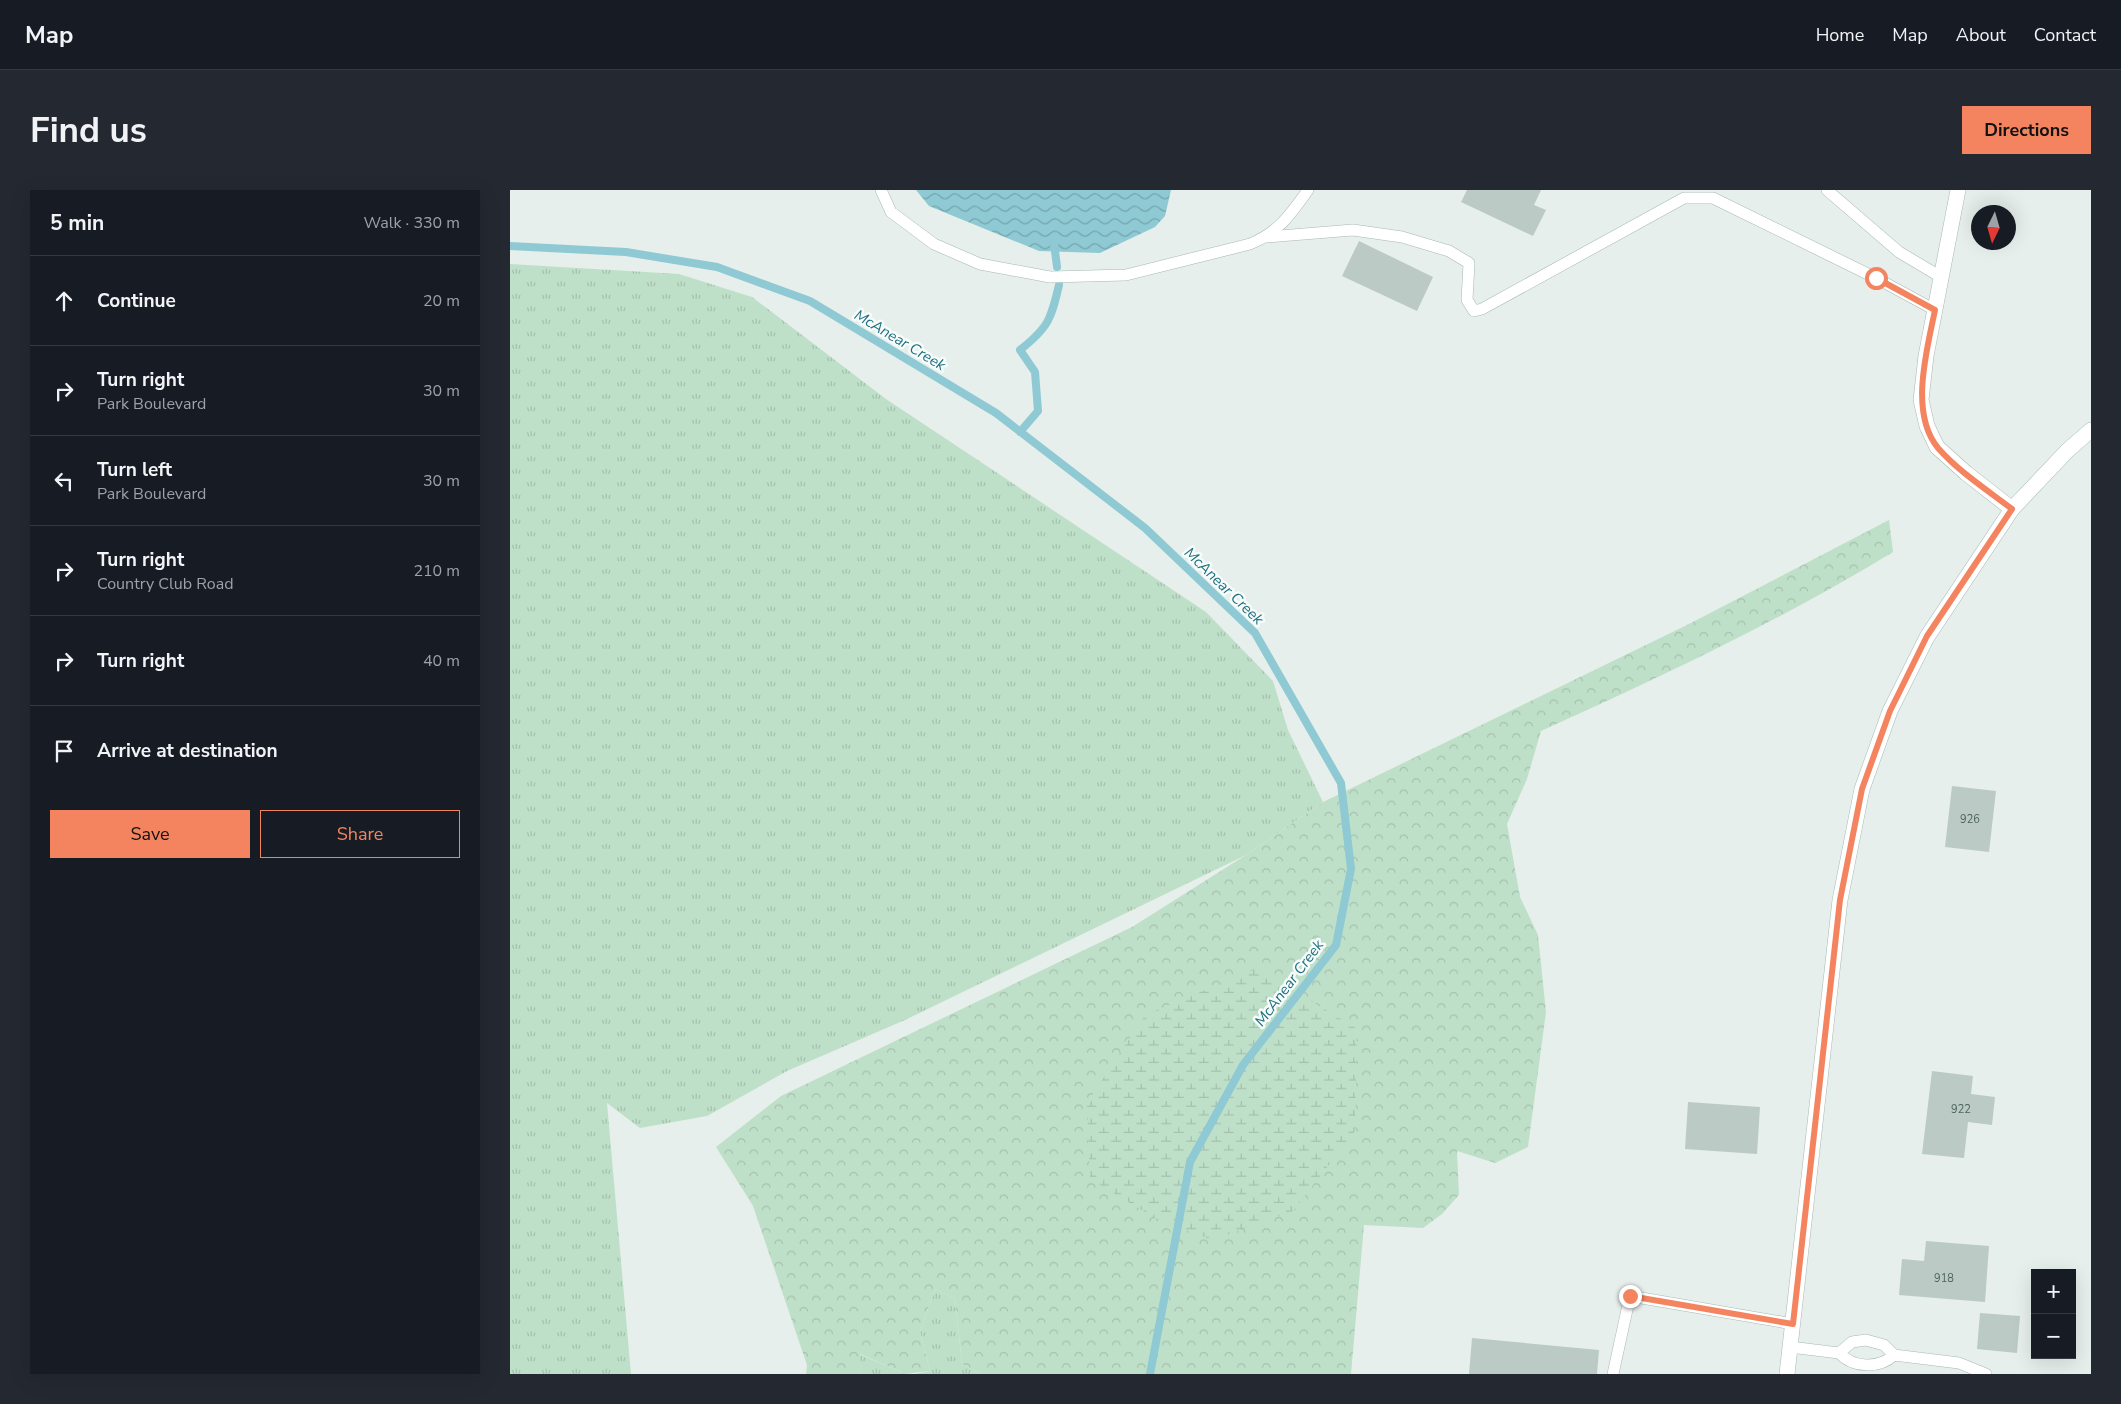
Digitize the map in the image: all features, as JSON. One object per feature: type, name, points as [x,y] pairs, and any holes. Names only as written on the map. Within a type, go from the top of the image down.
[{"type":"main road","points":[[1958,190],[1926,356],[1921,400],[1927,426],[1937,447],[1966,473],[2012,509]]},
{"type":"main road","points":[[1788,1374],[1840,900],[1862,789],[1890,711],[1927,636],[2012,509],[2068,450],[2091,430]]},
{"type":"lane","points":[[881,190],[891,212],[934,244],[980,264],[1050,278],[1126,275],[1250,244],[1267,237],[1353,230],[1402,238],[1449,250],[1469,263],[1467,300],[1474,311],[1482,309],[1684,198],[1713,198],[1876,278],[1935,310]]},
{"type":"lane","points":[[1267,237],[1292,212],[1308,190]]},
{"type":"lane","points":[[1827,190],[1899,252],[1941,277]]},
{"type":"lane","points":[[1613,1374],[1630,1296],[1793,1324]]},
{"type":"lane","points":[[1840,1353],[1852,1342],[1866,1340],[1884,1345],[1894,1355],[1959,1363],[1986,1374]]},
{"type":"lane","points":[[1790,1346],[1840,1353],[1849,1361],[1867,1365],[1882,1363],[1894,1355]]},
{"type":"green space","points":[[510,264],[679,274],[752,297],[886,399],[1206,612],[1273,681],[1288,730],[1323,802],[1246,855],[905,1020],[787,1071],[707,1116],[640,1128],[607,1103],[631,1374],[510,1374]]},
{"type":"green space","points":[[1889,520],[1893,552],[1764,625],[1631,690],[1541,731],[1527,779],[1507,824],[1520,897],[1538,935],[1546,1012],[1528,1147],[1495,1163],[1457,1151],[1459,1195],[1442,1214],[1423,1228],[1364,1225],[1351,1374],[980,1374],[962,1364],[955,1299],[935,1289],[920,1332],[930,1371],[905,1374],[860,1354],[861,1374],[806,1374],[807,1365],[753,1206],[716,1147],[781,1096],[1132,927],[1246,855],[1323,802],[1689,624]]},
{"type":"green space","points":[[1258,968],[1357,1029],[1355,1131],[1293,1211],[1213,1240],[1157,1219],[1090,1179],[1087,1103],[1145,1015]]},
{"type":"green space","points":[[935,1289],[955,1299],[962,1364],[980,1374],[915,1374],[930,1371],[920,1332]]},
{"type":"green space","points":[[859,1354],[905,1374],[861,1374]]},
{"type":"water","points":[[916,190],[1171,190],[1165,216],[1155,227],[1100,253],[1039,251],[929,206]]},
{"type":"building","points":[[1467,190],[1541,190],[1534,205],[1546,210],[1533,236],[1461,202]]},
{"type":"building","points":[[1359,241],[1433,277],[1417,311],[1342,276]]},
{"type":"building","points":[[1952,786],[1996,791],[1989,852],[1945,847]]},
{"type":"building","points":[[1932,1071],[1973,1076],[1971,1094],[1995,1097],[1992,1125],[1968,1122],[1964,1158],[1922,1154]]},
{"type":"building","points":[[1688,1102],[1760,1107],[1757,1154],[1685,1149]]},
{"type":"building","points":[[1926,1241],[1989,1246],[1985,1302],[1899,1295],[1902,1259],[1924,1261]]},
{"type":"building","points":[[1980,1313],[2020,1316],[2017,1353],[1977,1349]]},
{"type":"building","points":[[1472,1338],[1599,1350],[1597,1374],[1469,1374]]},
{"type":"waterway","points":[[1054,243],[1057,267]]},
{"type":"waterway","name":"McAnear Creek","points":[[510,246],[626,252],[717,267],[810,301],[996,413],[1145,528],[1255,633],[1341,783],[1351,869],[1336,945],[1243,1065],[1190,1162],[1150,1374]]},
{"type":"waterway","points":[[1020,432],[1038,411],[1035,372],[1020,350],[1037,335],[1047,322],[1054,306],[1059,285]]},
{"type":"route","points":[[1630,1296],[1793,1324],[1840,900],[1862,789],[1890,711],[1927,636],[2012,509],[1966,473],[1937,447],[1927,426],[1921,400],[1926,356],[1935,310],[1876,278]]}]
